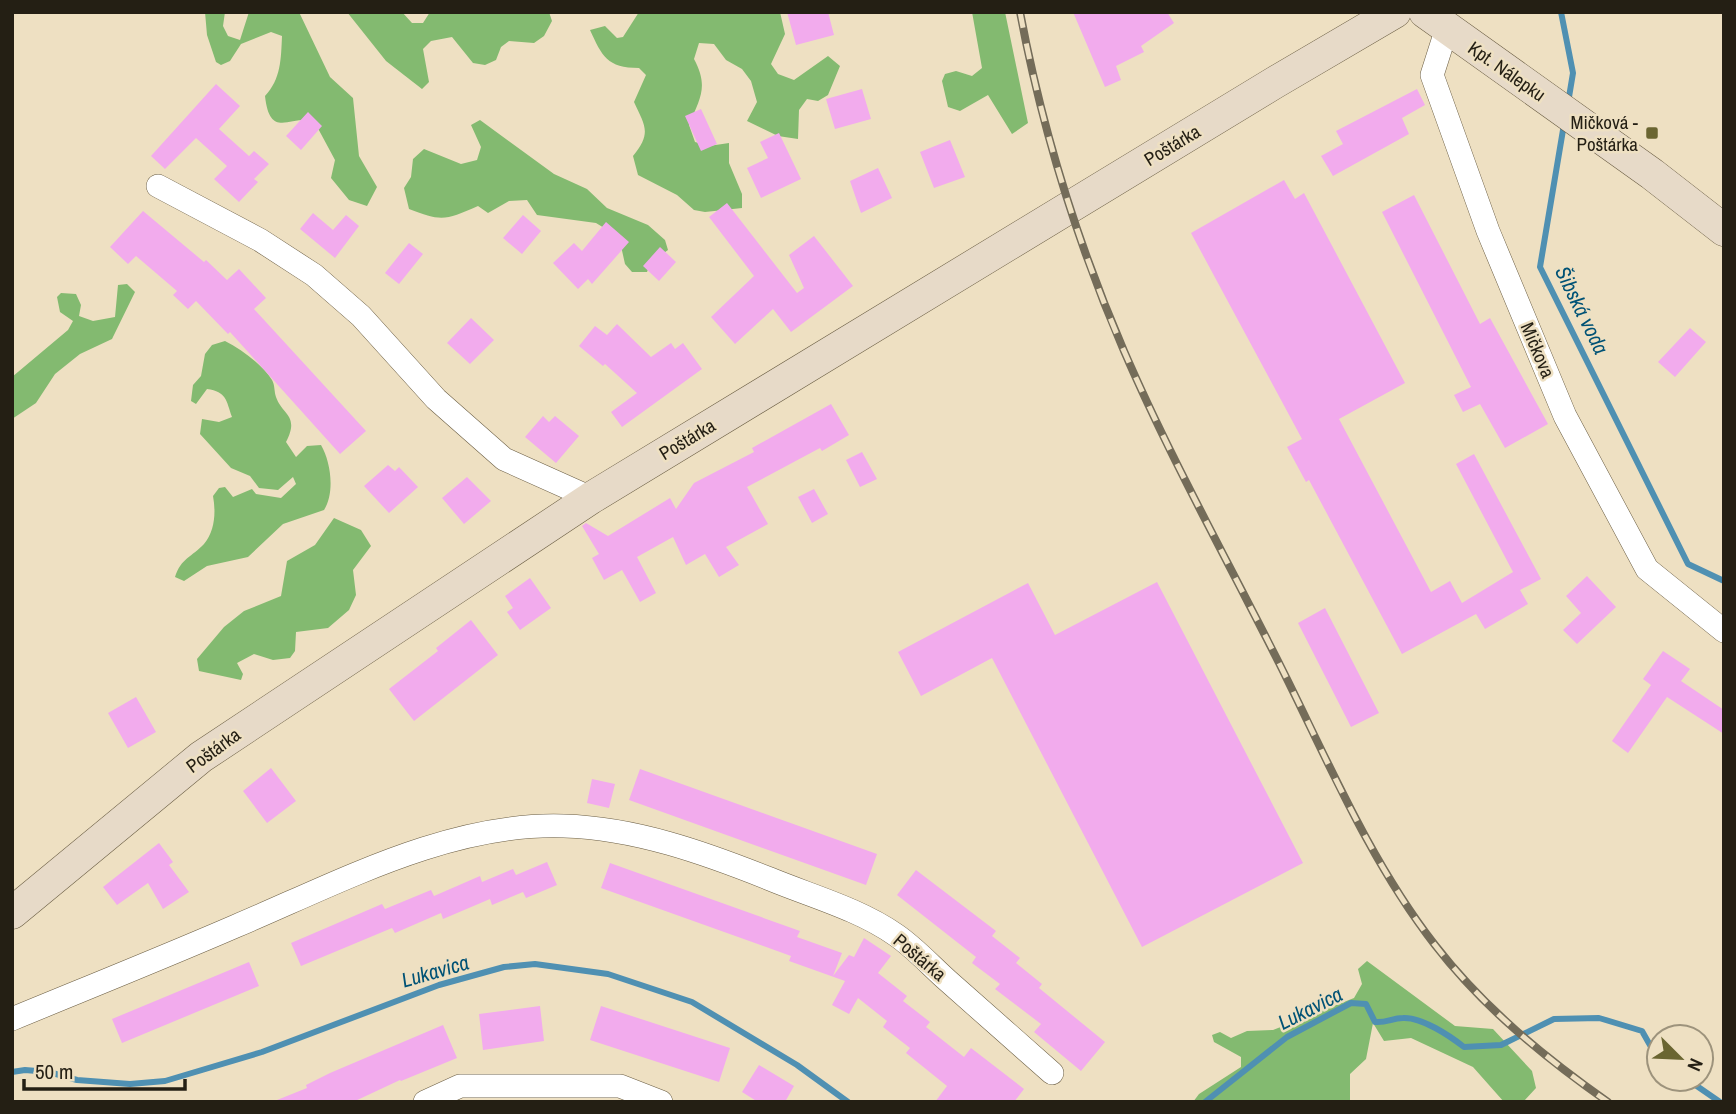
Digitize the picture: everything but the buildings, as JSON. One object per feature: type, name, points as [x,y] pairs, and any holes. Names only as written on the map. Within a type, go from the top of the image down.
[{"type":"street","name":"Poštárka","points":[[12,913],[201,757],[590,498],[1395,12]]},
{"type":"street","name":"Kpt. Nálepku","points":[[1436,20],[1590,129],[1724,230]]},
{"type":"street","name":"Mičkova","points":[[1436,20],[1432,75],[1488,232],[1565,416],[1647,569],[1724,631]]},
{"type":"street","points":[[158,186],[260,240],[314,275],[361,316],[436,399],[504,459],[590,498]]},
{"type":"street","name":"Poštárka","points":[[12,1020],[362,871],[434,846],[484,834],[517,827],[564,826],[614,830],[681,848],[729,863],[863,917],[897,935],[1052,1073]]},
{"type":"street","points":[[425,1102],[460,1086],[620,1086],[661,1102]]},
{"type":"green space","points":[[205,12],[225,12],[223,26],[228,36],[240,40],[249,12],[299,12],[330,77],[353,98],[359,156],[377,187],[367,206],[349,200],[331,178],[335,160],[314,121],[277,122],[268,110],[265,96],[277,76],[282,36],[271,32],[241,44],[230,61],[221,65],[216,62],[207,35]]},
{"type":"green space","points":[[347,12],[402,12],[412,23],[423,23],[430,12],[549,12],[552,21],[544,36],[534,43],[509,41],[501,47],[496,60],[485,65],[473,63],[452,37],[431,41],[423,49],[429,82],[422,89],[386,61]]},
{"type":"green space","points":[[639,12],[780,12],[785,34],[771,64],[778,74],[794,80],[828,56],[840,66],[828,95],[818,101],[807,99],[799,110],[798,139],[778,136],[747,121],[757,102],[751,81],[742,69],[726,60],[714,44],[699,43],[694,59],[702,85],[689,125],[695,142],[709,146],[729,143],[729,163],[742,194],[742,208],[705,212],[694,210],[677,195],[638,175],[633,156],[643,141],[645,129],[634,102],[646,75],[639,68],[620,66],[607,59],[590,30],[605,26],[617,38],[623,37]]},
{"type":"green space","points":[[972,12],[1005,12],[1028,123],[1012,134],[988,95],[960,111],[948,107],[942,81],[945,74],[956,71],[972,76],[982,68]]},
{"type":"green space","points":[[480,120],[554,174],[587,189],[607,208],[648,225],[665,240],[668,250],[651,262],[647,272],[632,272],[625,264],[619,237],[596,223],[537,215],[527,200],[509,201],[488,213],[478,206],[444,218],[409,209],[404,188],[411,177],[413,159],[424,149],[461,164],[477,160],[481,147],[471,125]]},
{"type":"green space","points":[[127,284],[135,292],[112,339],[80,354],[55,374],[36,403],[12,419],[12,377],[68,330],[73,321],[60,312],[57,297],[61,293],[76,294],[81,305],[79,316],[93,321],[115,317],[118,285]]},
{"type":"green space","points":[[225,341],[251,358],[272,380],[276,397],[291,421],[286,442],[296,457],[307,446],[321,445],[329,469],[330,495],[324,510],[283,524],[248,557],[207,566],[184,581],[175,577],[180,566],[204,544],[210,533],[214,515],[213,496],[219,488],[225,487],[233,497],[252,489],[256,494],[281,498],[296,484],[293,477],[278,490],[259,488],[250,476],[231,468],[200,434],[202,419],[219,422],[232,417],[227,401],[218,392],[207,389],[196,404],[191,401],[193,385],[201,376],[205,354],[212,345]]},
{"type":"green space","points":[[334,518],[361,530],[371,546],[353,570],[356,595],[349,610],[328,628],[296,632],[295,651],[290,658],[273,660],[254,654],[237,663],[243,674],[241,680],[199,671],[197,659],[224,627],[244,611],[281,596],[287,561],[315,545]]},
{"type":"green space","points":[[1367,961],[1455,1026],[1493,1029],[1532,1071],[1536,1088],[1524,1101],[1504,1102],[1473,1067],[1411,1038],[1384,1041],[1373,1023],[1366,1059],[1350,1074],[1350,1102],[1193,1102],[1199,1094],[1241,1067],[1241,1057],[1214,1042],[1212,1035],[1220,1032],[1231,1038],[1247,1031],[1273,1030],[1354,998],[1362,984],[1358,969]]},
{"type":"waterway","name":"Šibská voda","points":[[1561,12],[1573,73],[1568,103]]},
{"type":"waterway","name":"Šibská voda","points":[[1564,124],[1540,267],[1688,564],[1724,581]]},
{"type":"waterway","name":"Lukavica","points":[[12,1072],[49,1072],[77,1080],[130,1084],[165,1081],[262,1052],[439,985],[504,967],[535,964],[608,974],[692,1002],[797,1065],[848,1102]]},
{"type":"waterway","name":"Lukavica","points":[[1205,1102],[1287,1037],[1351,1003],[1366,1004],[1375,1022],[1403,1018],[1419,1021],[1444,1033],[1464,1047],[1501,1045],[1554,1019],[1599,1018],[1642,1031],[1645,1036]]},
{"type":"waterway","name":"Lukavica","points":[[1707,1093],[1720,1102]]},
{"type":"railway","points":[[1020,12],[1050,142],[1076,227],[1124,351],[1178,467],[1368,842],[1411,912],[1473,989],[1538,1049],[1608,1102]]},
{"type":"place","name":"Mičková - Poštárka","points":[[1652,133]]}]
